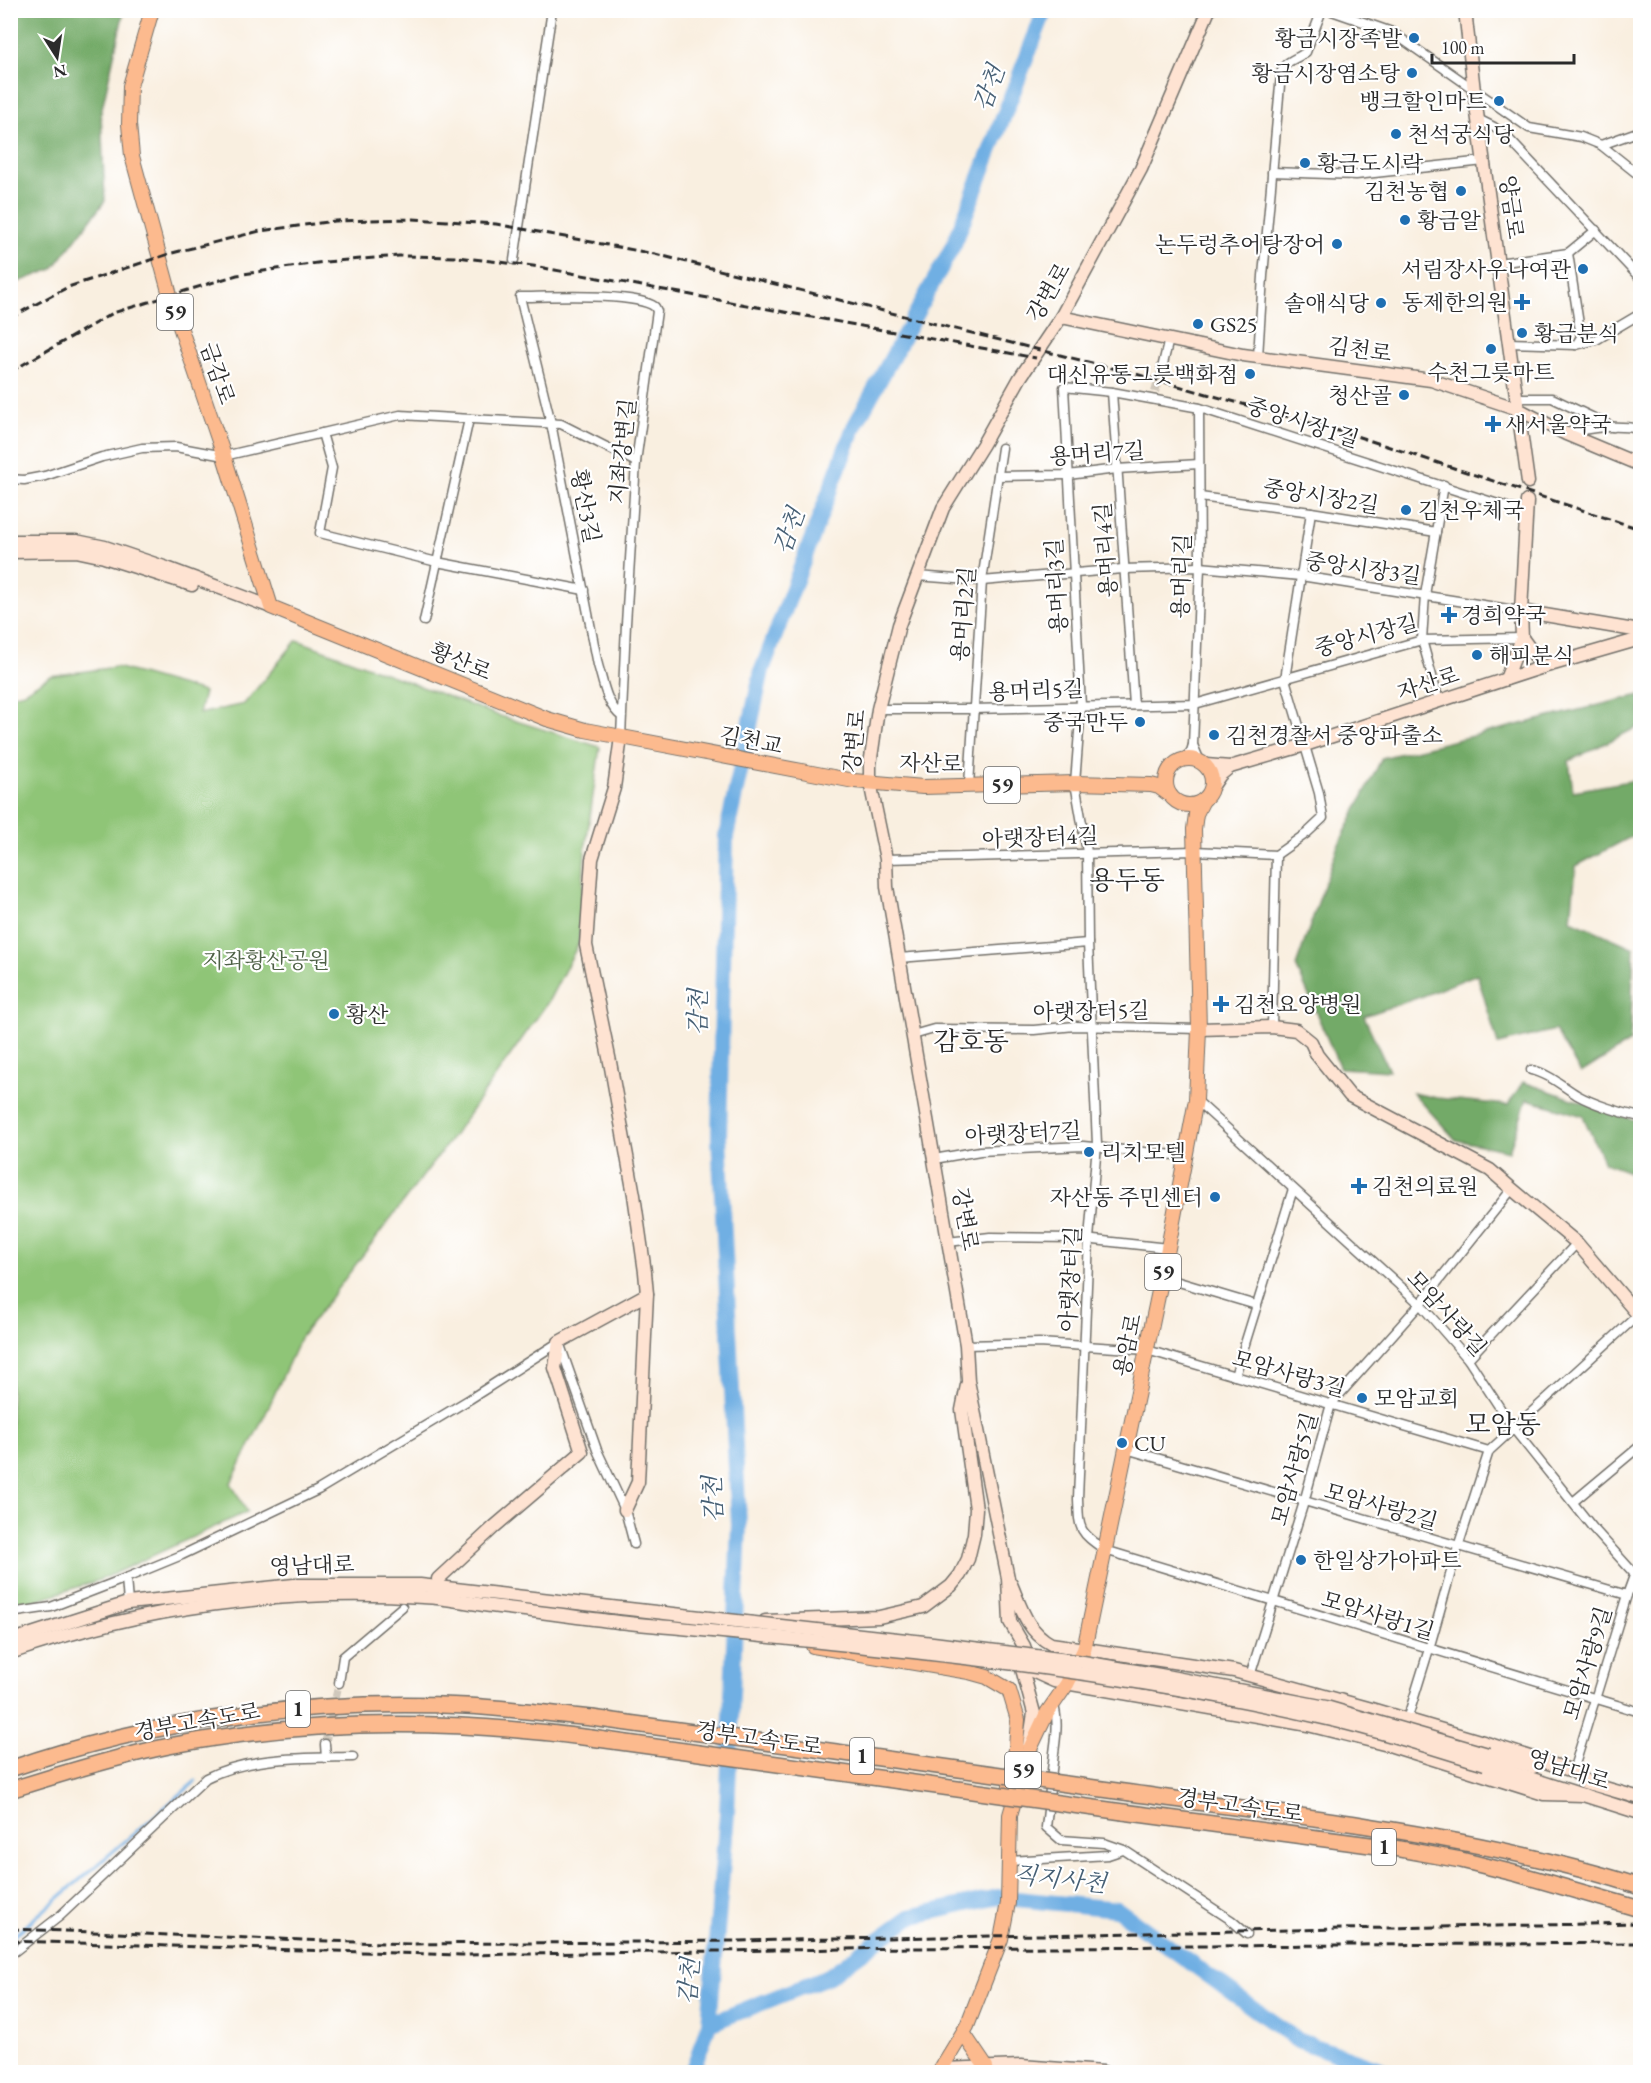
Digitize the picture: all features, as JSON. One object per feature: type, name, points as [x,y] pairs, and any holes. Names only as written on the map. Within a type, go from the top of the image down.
[{"type":"highway","name":"경부고속도로","points":[[10,1769],[99,1742],[152,1730],[261,1712],[342,1706],[467,1706],[592,1718],[1420,1833],[1553,1862],[1641,1887]]},
{"type":"highway","name":"경부고속도로","points":[[10,1790],[108,1760],[170,1746],[251,1733],[402,1723],[472,1726],[548,1732],[1400,1849],[1461,1860],[1641,1909]]},
{"type":"main road","name":"금감로","points":[[152,10],[130,86],[129,124],[132,156],[173,306],[224,456],[271,607]]},
{"type":"main road","name":"황산로","points":[[271,607],[547,719],[585,730],[639,740]]},
{"type":"main road","name":"김천교","points":[[639,740],[854,781]]},
{"type":"main road","points":[[1150,785],[1159,781],[1177,762],[1184,759],[1203,763],[1211,772],[1212,787],[1203,800],[1196,804],[1181,804],[1170,795],[1166,780],[1167,773]]},
{"type":"main road","name":"자산로","points":[[854,781],[923,788],[1075,783],[1150,785]]},
{"type":"main road","name":"59","points":[[1150,785],[1159,787],[1170,795]]},
{"type":"main road","name":"59","points":[[1194,829],[1196,814],[1203,800]]},
{"type":"main road","name":"59","points":[[1181,804],[1188,811],[1194,829]]},
{"type":"main road","name":"용암로","points":[[1067,1684],[1084,1650],[1168,1248],[1196,1100],[1199,1029],[1194,829]]},
{"type":"main road","points":[[741,1628],[969,1672],[987,1677],[1009,1690],[1018,1720],[1015,1760],[1008,1796],[1010,1815]]},
{"type":"main road","name":"59","points":[[941,2071],[965,2029],[1001,1939],[1008,1903],[1010,1815],[1028,1753],[1053,1701],[1067,1684]]},
{"type":"main road","points":[[965,2029],[986,2067]]},
{"type":"street","points":[[514,260],[552,10]]},
{"type":"street","name":"강변로","points":[[1209,10],[1141,170],[1060,317],[1020,378],[983,444],[943,508],[899,625],[878,709],[870,765],[870,782],[886,859],[887,887],[966,1345],[968,1381],[1008,1578],[1010,1622],[1024,1646],[1032,1671],[1048,1679],[1308,1725],[1392,1746],[1544,1794],[1584,1795]]},
{"type":"street","points":[[1258,357],[1282,67],[1306,52],[1322,10]]},
{"type":"street","points":[[1329,10],[1392,32],[1529,128],[1581,137],[1601,145],[1641,176]]},
{"type":"street","name":"양금로","points":[[1465,10],[1517,404]]},
{"type":"street","points":[[1478,119],[1507,137],[1641,278]]},
{"type":"street","points":[[1601,145],[1641,131]]},
{"type":"street","points":[[1272,172],[1356,175],[1484,161]]},
{"type":"street","points":[[1498,263],[1568,253],[1596,230]]},
{"type":"street","points":[[1568,253],[1581,337],[1576,345]]},
{"type":"street","name":"지좌강변길","points":[[520,297],[598,296],[646,303],[655,307],[657,316],[636,462],[621,737]]},
{"type":"street","name":"황산3길","points":[[520,297],[551,423],[598,665],[608,702],[613,710],[622,717]]},
{"type":"street","points":[[1509,343],[1576,345],[1596,340],[1641,315]]},
{"type":"street","name":"김천로","points":[[1060,317],[1258,357],[1431,380],[1517,404],[1566,434],[1641,465]]},
{"type":"street","points":[[1162,368],[1169,339]]},
{"type":"street","name":"중앙시장1길","points":[[1064,387],[1154,395],[1444,485],[1527,507]]},
{"type":"street","name":"용머리3길","points":[[1064,387],[1081,706],[1075,783]]},
{"type":"street","name":"용머리4길","points":[[1112,392],[1134,705]]},
{"type":"street","points":[[1528,482],[1517,404],[1552,398],[1613,427]]},
{"type":"street","name":"용머리길","points":[[1184,759],[1193,745],[1195,704],[1200,567],[1199,408]]},
{"type":"street","points":[[10,479],[24,480],[45,476],[102,457],[142,448],[176,447],[224,456],[400,415],[561,424],[636,462]]},
{"type":"street","points":[[424,621],[469,419]]},
{"type":"street","points":[[1566,434],[1598,427],[1641,429]]},
{"type":"street","points":[[322,433],[332,468],[320,533],[437,562],[584,590]]},
{"type":"street","name":"용머리2길","points":[[969,785],[982,581],[1002,448]]},
{"type":"street","name":"용머리7길","points":[[998,476],[1068,475],[1199,464]]},
{"type":"street","points":[[1439,701],[1422,640],[1425,595],[1444,485]]},
{"type":"street","name":"중앙시장2길","points":[[1200,497],[1436,532]]},
{"type":"street","points":[[1506,680],[1522,638],[1521,611],[1527,507]]},
{"type":"street","points":[[1272,1027],[1276,855],[1307,833],[1323,818],[1319,793],[1285,678],[1311,512]]},
{"type":"street","name":"황산로","points":[[10,542],[76,541],[105,547],[271,607]]},
{"type":"street","name":"황산로","points":[[10,552],[76,551],[271,607]]},
{"type":"street","name":"중앙시장3길","points":[[917,576],[982,581],[1124,569],[1200,567],[1301,576],[1521,611]]},
{"type":"street","points":[[1521,611],[1641,631]]},
{"type":"street","points":[[1522,638],[1543,667]]},
{"type":"street","name":"중앙시장길","points":[[1195,704],[1422,640],[1522,638]]},
{"type":"street","name":"자산로","points":[[1230,767],[1305,745],[1543,667],[1641,639]]},
{"type":"street","name":"용머리5길","points":[[878,709],[1195,704]]},
{"type":"street","points":[[621,737],[614,788],[592,859],[586,945],[634,1194],[647,1294],[638,1482],[625,1510]]},
{"type":"street","name":"용머리길","points":[[1193,745],[1203,763]]},
{"type":"street","points":[[1203,763],[1230,767]]},
{"type":"street","points":[[1212,787],[1230,767]]},
{"type":"street","name":"아랫장터길","points":[[1075,783],[1087,854],[1097,1147],[1089,1239],[1078,1498],[1079,1523],[1082,1532],[1105,1550]]},
{"type":"street","name":"아랫장터4길","points":[[886,859],[1195,851],[1276,855]]},
{"type":"street","points":[[899,958],[1089,943]]},
{"type":"street","name":"아랫장터5길","points":[[913,1035],[934,1029],[1034,1030],[1092,1027],[1199,1029]]},
{"type":"street","points":[[1199,1029],[1272,1027],[1296,1030],[1311,1042],[1317,1056],[1350,1096],[1490,1170],[1577,1243],[1639,1316],[1489,1451],[1407,1720]]},
{"type":"street","points":[[1531,1070],[1563,1085],[1577,1095],[1641,1116]]},
{"type":"street","name":"모암사랑길","points":[[1196,1100],[1420,1304],[1468,1359],[1513,1428],[1573,1502],[1639,1574]]},
{"type":"street","name":"아랫장터7길","points":[[934,1159],[980,1151],[1083,1146],[1185,1156]]},
{"type":"street","points":[[1235,1376],[1293,1189]]},
{"type":"street","name":"모암사랑5길","points":[[1250,1676],[1304,1502],[1331,1404],[1420,1304],[1512,1189]]},
{"type":"street","points":[[948,1242],[990,1237],[1089,1239],[1168,1248]]},
{"type":"street","points":[[1468,1359],[1577,1243]]},
{"type":"street","points":[[1162,1277],[1256,1305]]},
{"type":"street","points":[[10,1613],[51,1607],[126,1578],[182,1555],[318,1490],[470,1399],[559,1342],[647,1294]]},
{"type":"street","points":[[559,1342],[597,1450],[625,1510],[634,1544]]},
{"type":"street","points":[[438,1579],[494,1527],[582,1452],[555,1368],[559,1342]]},
{"type":"street","name":"모암사랑3길","points":[[966,1345],[1039,1343],[1147,1350],[1489,1451]]},
{"type":"street","points":[[741,1628],[879,1617],[923,1607],[951,1586],[968,1559],[974,1534],[976,1509],[962,1410],[968,1381]]},
{"type":"street","points":[[1573,1502],[1641,1446]]},
{"type":"street","name":"모암사랑2길","points":[[1126,1449],[1627,1595]]},
{"type":"street","name":"모암사랑1길","points":[[1105,1550],[1641,1712]]},
{"type":"street","name":"모암사랑9길","points":[[1573,1771],[1627,1595],[1639,1574]]},
{"type":"street","points":[[126,1578],[128,1603]]},
{"type":"street","name":"강변로","points":[[1008,1578],[1028,1624],[1039,1637],[1051,1644],[1234,1671],[1407,1720],[1573,1771],[1592,1784]]},
{"type":"street","name":"영남대로","points":[[10,1641],[128,1603],[294,1585],[420,1585],[620,1608],[741,1628]]},
{"type":"street","name":"영남대로","points":[[10,1653],[44,1641],[131,1618],[216,1603],[356,1594],[426,1597],[618,1622],[741,1628]]},
{"type":"street","points":[[339,1683],[343,1657],[402,1607]]},
{"type":"street","points":[[1010,1622],[1034,1713],[1028,1753]]},
{"type":"street","points":[[741,1628],[977,1648],[1160,1675],[1326,1707],[1486,1759]]},
{"type":"street","points":[[1053,1701],[1058,1732],[1046,1827],[1061,1840],[1104,1843],[1124,1850],[1231,1920],[1247,1934]]},
{"type":"street","points":[[325,1744],[326,1758]]},
{"type":"street","points":[[10,1955],[60,1916],[206,1778],[225,1769],[259,1762],[353,1757]]},
{"type":"street","name":"영남대로","points":[[1486,1759],[1641,1798]]},
{"type":"street","name":"영남대로","points":[[1486,1759],[1641,1813]]},
{"type":"street","points":[[1009,1864],[1108,1855],[1124,1850]]},
{"type":"street","points":[[941,2071],[1021,2066],[1103,2073]]},
{"type":"green space","points":[[11,10],[124,11],[101,113],[105,201],[53,269],[11,285]]},
{"type":"green space","name":"지좌황산공원","points":[[297,640],[497,715],[600,747],[585,851],[579,943],[548,1002],[454,1135],[300,1338],[231,1483],[247,1512],[100,1580],[11,1608],[11,695],[24,692],[50,676],[116,667],[204,692],[199,714],[244,704]]},
{"type":"green space","points":[[1640,695],[1640,726],[1569,761],[1573,791],[1635,780],[1640,798],[1640,832],[1576,866],[1571,920],[1634,948],[1630,1042],[1581,1073],[1555,1030],[1498,1044],[1477,974],[1423,996],[1364,1016],[1389,1071],[1340,1068],[1296,966],[1337,848],[1382,758]]},
{"type":"green space","points":[[1523,1082],[1640,1122],[1640,1176],[1604,1163],[1583,1116],[1527,1099],[1509,1151],[1456,1140],[1413,1093],[1437,1098],[1508,1105]]},
{"type":"waterway","name":"감천","points":[[692,2072],[709,2024],[727,1814],[739,1525],[719,1137],[726,836],[762,670],[854,427],[954,244],[1045,10]]},
{"type":"waterway","points":[[10,1939],[196,1781]]},
{"type":"waterway","name":"직지사천","points":[[709,2024],[829,1976],[910,1917],[997,1897],[1117,1909],[1297,2040],[1388,2072]]},
{"type":"tunnel","points":[[1155,392],[1162,368]]},
{"type":"tunnel","points":[[325,1744],[339,1683]]},
{"type":"railway","points":[[10,318],[68,287],[172,253],[260,231],[335,221],[413,219],[496,224],[655,254],[1132,373],[1353,435],[1640,529]]},
{"type":"railway","points":[[10,372],[113,313],[237,275],[324,262],[399,256],[457,257],[533,266],[1036,358]]},
{"type":"railway","points":[[10,1929],[410,1944],[738,1941],[1640,1923]]},
{"type":"railway","points":[[10,1941],[461,1955],[909,1948],[1640,1943]]},
{"type":"place","name":"황금시장족발","points":[[1414,38]]},
{"type":"place","name":"황금시장염소탕","points":[[1412,73]]},
{"type":"place","name":"뱅크할인마트","points":[[1499,101]]},
{"type":"place","name":"천석궁식당","points":[[1396,134]]},
{"type":"place","name":"황금도시락","points":[[1305,163]]},
{"type":"place","name":"김천농협","points":[[1461,191]]},
{"type":"place","name":"황금알","points":[[1405,220]]},
{"type":"place","name":"논두렁추어탕장어","points":[[1337,244]]},
{"type":"place","name":"서림장사우나여관","points":[[1583,269]]},
{"type":"place","name":"동제한의원","points":[[1522,302]]},
{"type":"place","name":"솔애식당","points":[[1381,303]]},
{"type":"place","name":"GS25","points":[[1198,324]]},
{"type":"place","name":"황금분식","points":[[1522,333]]},
{"type":"place","name":"수천그릇마트","points":[[1491,349]]},
{"type":"place","name":"대신유통그릇백화점","points":[[1250,374]]},
{"type":"place","name":"청산골","points":[[1404,395]]},
{"type":"place","name":"새서울약국","points":[[1493,424]]},
{"type":"place","name":"김천우체국","points":[[1406,510]]},
{"type":"place","name":"경희약국","points":[[1449,615]]},
{"type":"place","name":"해피분식","points":[[1477,655]]},
{"type":"place","name":"중국만두","points":[[1140,722]]},
{"type":"place","name":"김천경찰서 중앙파출소","points":[[1214,735]]},
{"type":"place","name":"김천요양병원","points":[[1221,1004]]},
{"type":"place","name":"황산","points":[[334,1014]]},
{"type":"place","name":"리치모텔","points":[[1089,1152]]},
{"type":"place","name":"김천의료원","points":[[1359,1186]]},
{"type":"place","name":"자산동 주민센터","points":[[1215,1197]]},
{"type":"place","name":"모암교회","points":[[1362,1398]]},
{"type":"place","name":"CU","points":[[1122,1443]]},
{"type":"place","name":"한일상가아파트","points":[[1301,1560]]},
{"type":"district","name":"용두동","points":[[1127,880]]},
{"type":"district","name":"감호동","points":[[971,1041]]},
{"type":"district","name":"모암동","points":[[1503,1424]]}]
